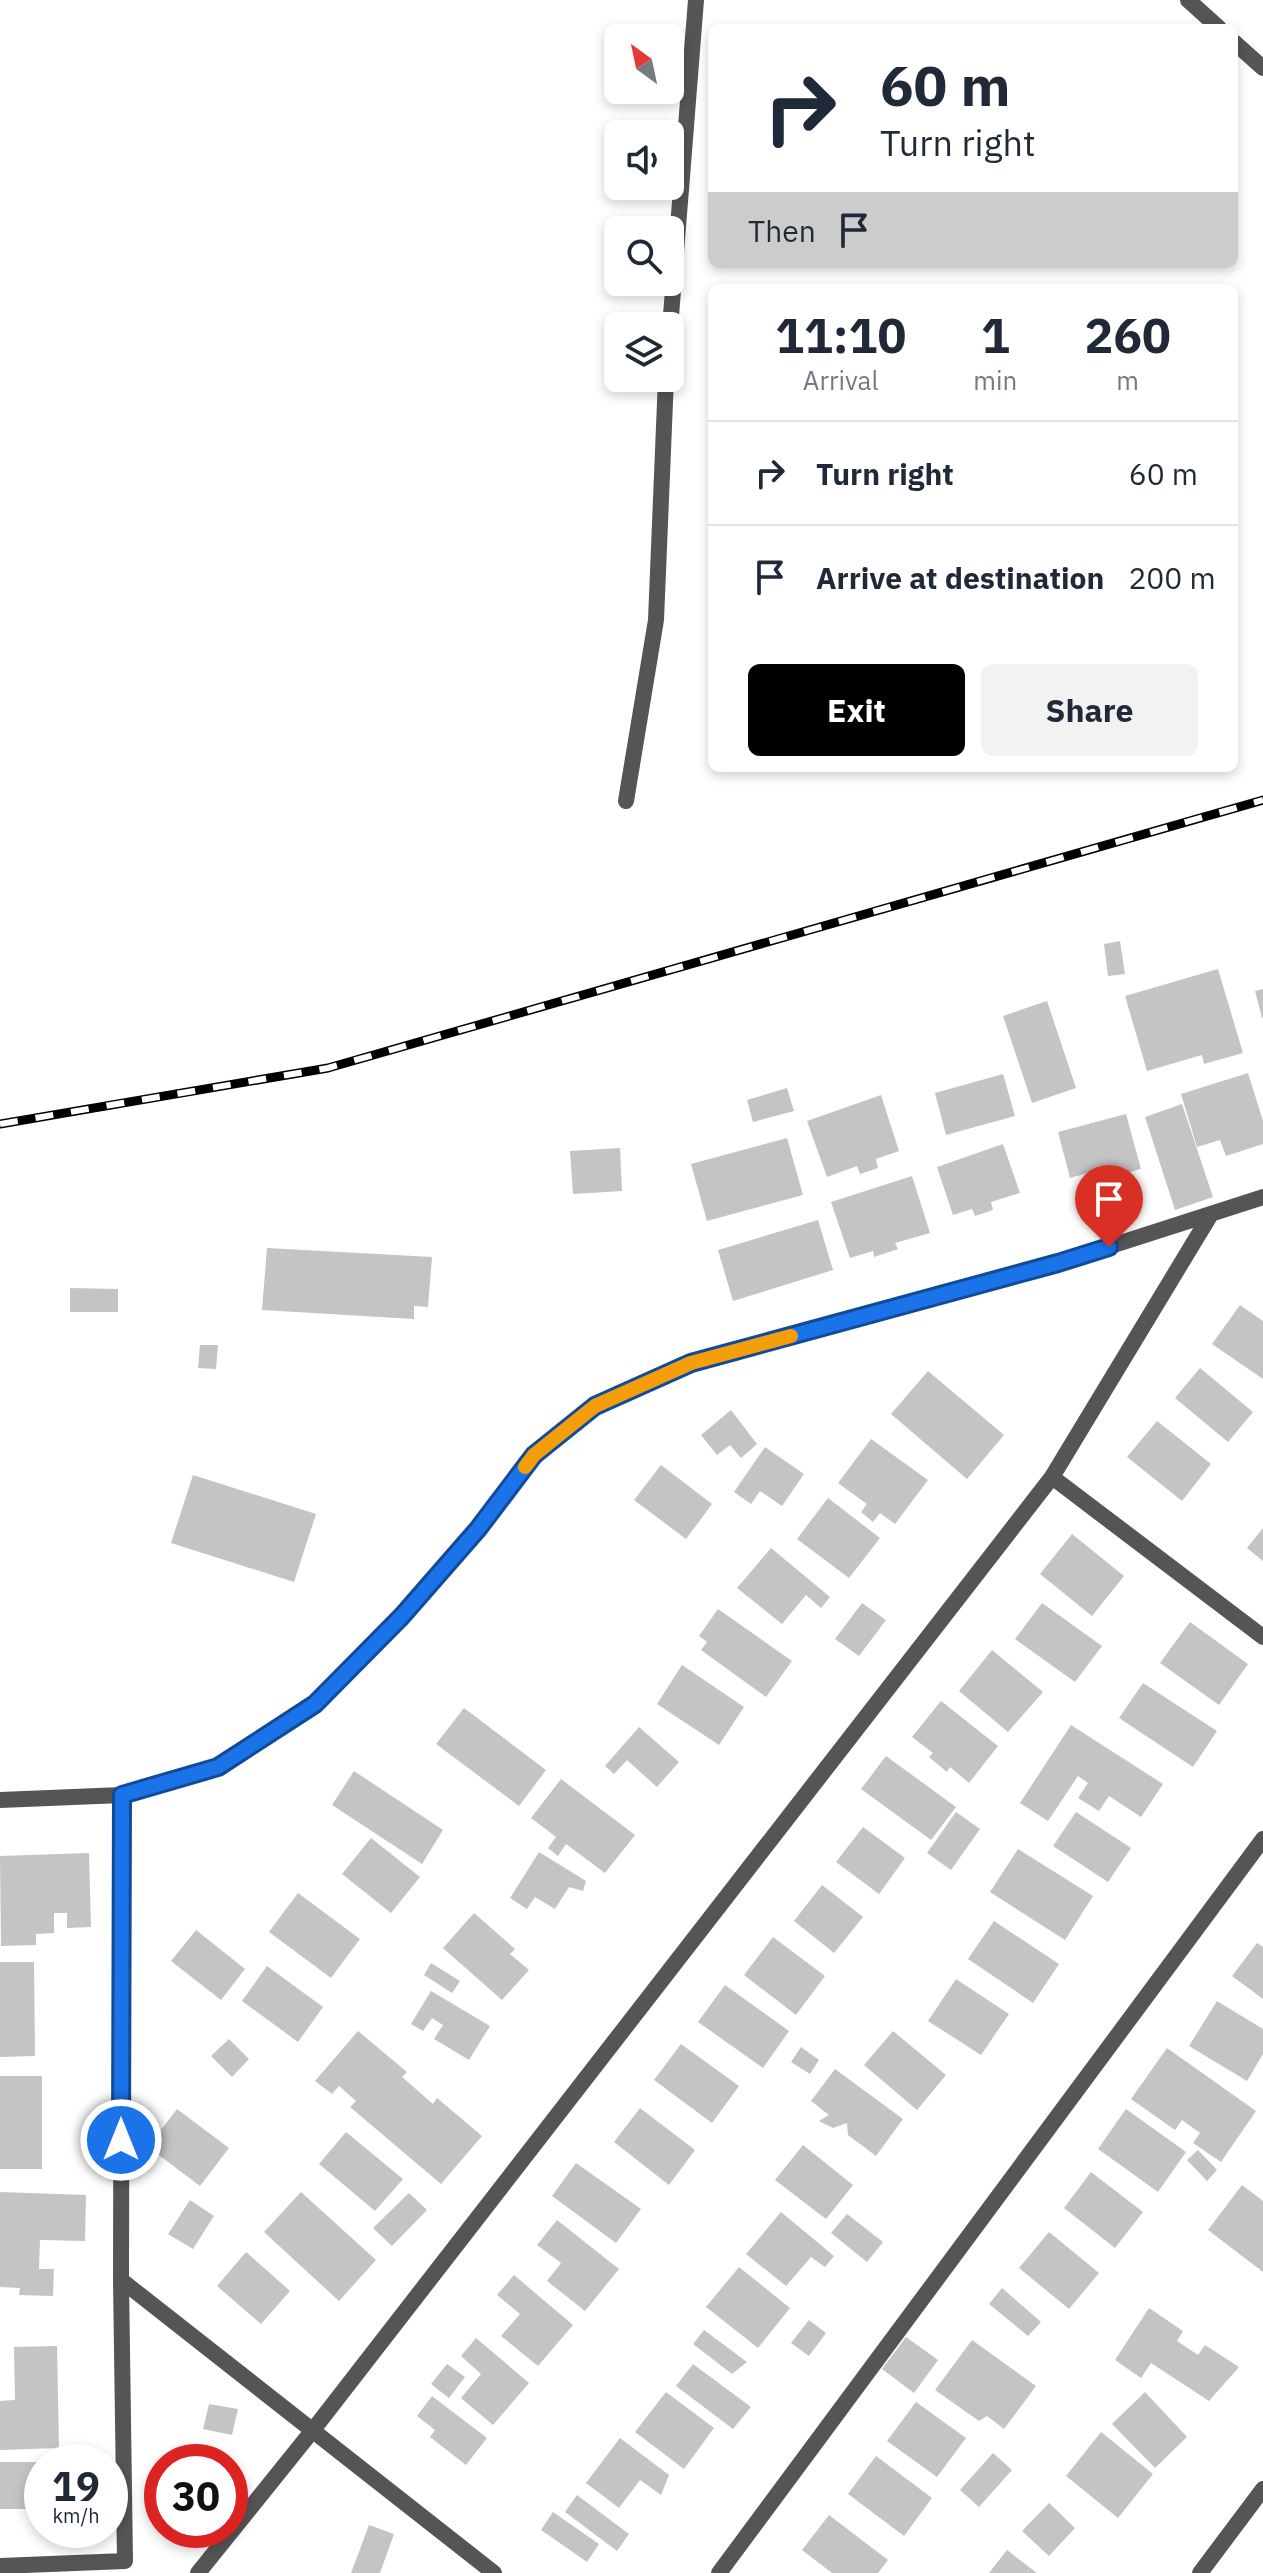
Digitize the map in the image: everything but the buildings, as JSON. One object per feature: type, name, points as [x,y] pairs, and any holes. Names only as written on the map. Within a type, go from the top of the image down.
[{"type":"street","points":[[671,312],[696,0]]},
{"type":"street","points":[[1188,0],[1215,24]]},
{"type":"street","points":[[1238,46],[1263,68]]},
{"type":"street","points":[[626,801],[656,620],[665,392]]},
{"type":"street","points":[[0,1800],[122,1795],[218,1767],[315,1704],[402,1616],[478,1529],[534,1455],[595,1406],[691,1363],[1058,1263],[1263,1197]]},
{"type":"street","points":[[198,2573],[313,2430],[1052,1477],[1211,1214]]},
{"type":"street","points":[[1052,1477],[1263,1637]]},
{"type":"street","points":[[0,2566],[125,2567],[121,2280],[122,1795]]},
{"type":"street","points":[[719,2573],[1263,1839]]},
{"type":"street","points":[[121,2280],[494,2573]]},
{"type":"street","points":[[1200,2573],[1263,2489]]},
{"type":"railway","points":[[0,1124],[328,1068],[1263,800]]},
{"type":"slow traffic","points":[[525,1467],[534,1455],[595,1406],[691,1363],[791,1336]]},
{"type":"route","points":[[121,2140],[122,1795],[218,1767],[315,1704],[402,1616],[478,1529],[534,1455],[595,1406],[691,1363],[1109,1247]]}]
